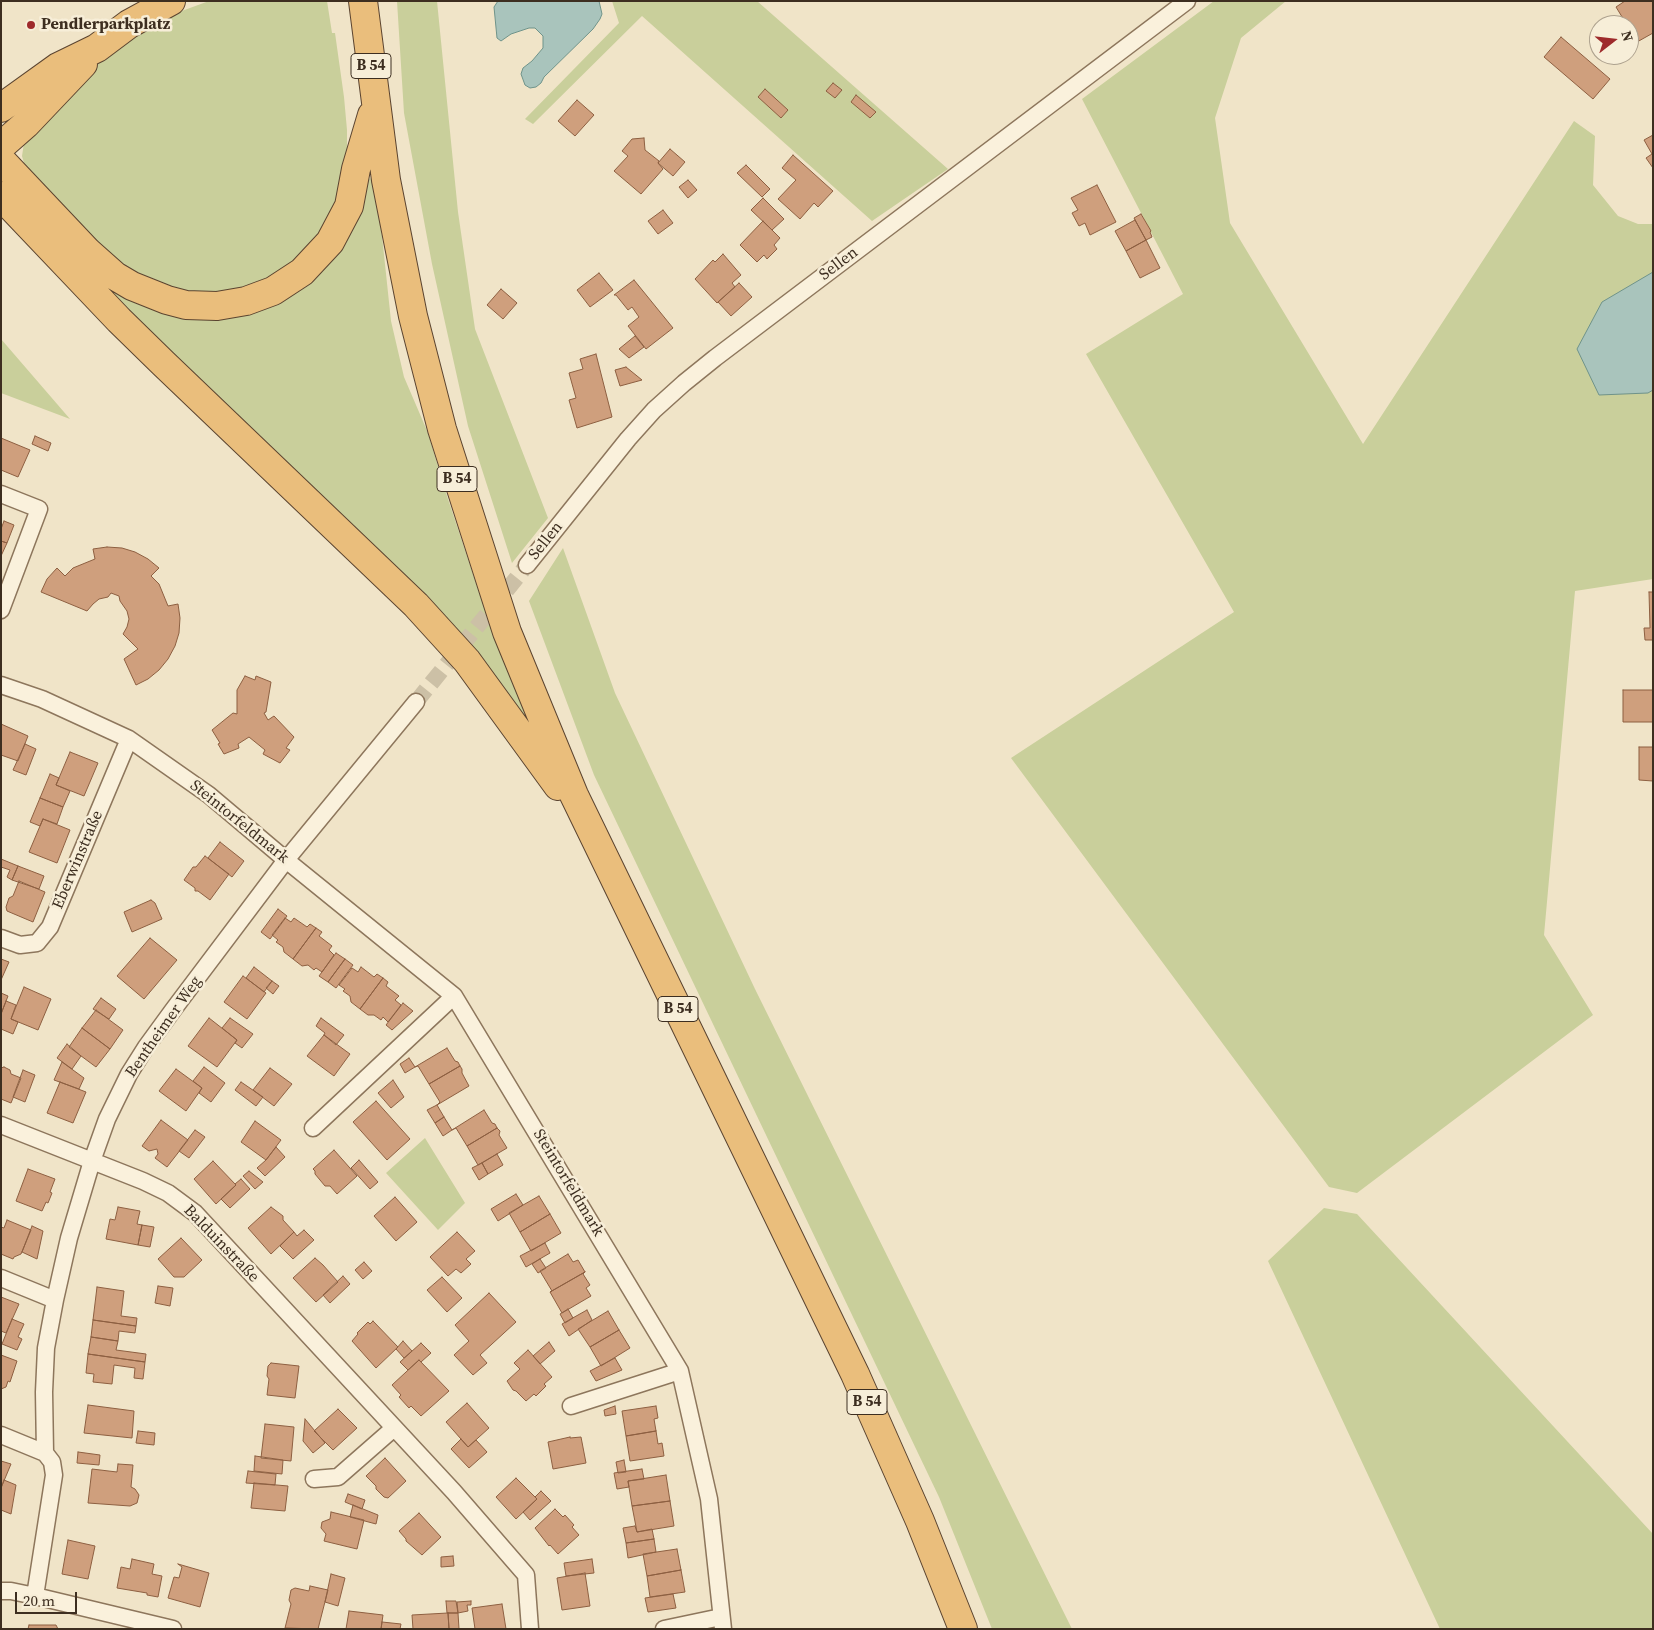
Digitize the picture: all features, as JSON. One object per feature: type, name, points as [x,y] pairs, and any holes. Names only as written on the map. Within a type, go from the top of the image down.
[{"type":"highway","points":[[1,108],[58,67],[96,48],[129,24],[171,1]]},
{"type":"highway","name":"B 54","points":[[364,1],[386,180],[404,274],[442,429],[508,632],[561,765],[594,838],[854,1374],[920,1521],[963,1629]]},
{"type":"highway","points":[[1,146],[26,124],[96,48]]},
{"type":"highway","points":[[1,160],[88,252],[115,276],[138,289],[186,305],[231,304],[260,296],[288,282],[302,272],[330,242],[348,206],[356,169],[376,104]]},
{"type":"highway","points":[[1,196],[150,351],[416,605],[441,632],[487,688],[594,838]]},
{"type":"street","name":"Sellen","points":[[527,565],[628,439],[654,410],[684,383],[1187,1]]},
{"type":"street","points":[[1,494],[39,509],[1,610]]},
{"type":"street","name":"Steintorfeldmark","points":[[1,685],[42,699],[129,739],[208,795],[454,996],[680,1371],[709,1499],[722,1623]]},
{"type":"street","points":[[286,860],[416,702]]},
{"type":"street","name":"Eberwinstraße","points":[[1,938],[20,945],[37,942],[50,927],[129,739]]},
{"type":"street","name":"Bentheimer Weg","points":[[35,1596],[54,1475],[52,1462],[45,1453],[44,1392],[46,1348],[69,1238],[92,1161],[107,1119],[129,1074],[146,1047],[286,860]]},
{"type":"street","points":[[312,1128],[454,996]]},
{"type":"street","name":"Balduinstraße","points":[[1,1125],[143,1181],[168,1193],[195,1212],[454,1492],[526,1575],[530,1629]]},
{"type":"street","points":[[1,1278],[55,1300]]},
{"type":"street","points":[[571,1406],[680,1371]]},
{"type":"street","points":[[314,1479],[338,1477],[394,1428]]},
{"type":"street","points":[[1,1436],[45,1453]]},
{"type":"street","points":[[1,1590],[11,1590],[173,1629]]},
{"type":"street","points":[[664,1629],[722,1623]]},
{"type":"green space","points":[[209,1],[327,1],[332,33],[335,33],[344,97],[347,159],[341,196],[326,230],[282,273],[231,293],[179,293],[120,265],[26,170],[22,156],[24,143],[87,72],[126,41],[179,12]]},
{"type":"green space","points":[[397,1],[437,1],[458,212],[475,329],[548,518],[512,563],[468,426],[432,264],[404,113]]},
{"type":"green space","points":[[612,1],[757,1],[948,169],[872,221],[642,16],[533,124],[525,119],[619,23]]},
{"type":"green space","points":[[1214,1],[1286,1],[1241,38],[1215,118],[1230,223],[1363,444],[1574,121],[1595,136],[1593,185],[1618,216],[1638,224],[1653,224],[1653,579],[1575,591],[1544,935],[1593,1015],[1357,1193],[1329,1187],[1011,758],[1234,612],[1086,354],[1183,294],[1082,99]]},
{"type":"green space","points":[[372,178],[382,236],[391,321],[404,377],[428,433],[482,601],[529,723],[6,187],[116,289],[274,300],[365,180]]},
{"type":"green space","points":[[1,339],[70,419],[1,393]]},
{"type":"green space","points":[[563,548],[615,693],[755,989],[1072,1629],[992,1629],[939,1497],[594,775],[529,601]]},
{"type":"green space","points":[[425,1138],[465,1203],[438,1230],[386,1173]]},
{"type":"green space","points":[[1324,1208],[1357,1214],[1653,1534],[1653,1629],[1440,1629],[1268,1261]]},
{"type":"water","points":[[498,1],[599,1],[602,14],[593,29],[544,77],[541,83],[536,87],[530,88],[525,85],[521,74],[523,68],[543,48],[543,36],[535,28],[529,28],[511,34],[501,41],[497,38],[494,7]]},
{"type":"water","points":[[1653,272],[1653,390],[1648,393],[1599,395],[1577,349],[1602,302]]},
{"type":"building","points":[[1625,1],[1653,1],[1653,33],[1639,41],[1639,15],[1621,15],[1616,7]]},
{"type":"building","points":[[1561,37],[1589,61],[1589,65],[1594,65],[1610,79],[1593,99],[1544,57]]},
{"type":"building","points":[[833,83],[842,90],[835,98],[826,91]]},
{"type":"building","points":[[765,89],[788,110],[781,118],[758,97]]},
{"type":"building","points":[[856,95],[876,112],[870,118],[851,102]]},
{"type":"building","points":[[577,100],[594,115],[575,136],[558,121]]},
{"type":"building","points":[[1653,135],[1653,168],[1646,158],[1652,154],[1644,140]]},
{"type":"building","points":[[644,138],[645,150],[659,161],[658,163],[663,169],[641,194],[614,171],[628,156],[622,151],[632,139]]},
{"type":"building","points":[[670,149],[685,162],[673,176],[658,163]]},
{"type":"building","points":[[793,155],[833,191],[818,207],[814,203],[800,219],[778,199],[796,180],[782,168]]},
{"type":"building","points":[[746,165],[770,189],[762,197],[737,173]]},
{"type":"building","points":[[688,180],[697,190],[688,198],[679,187]]},
{"type":"building","points":[[1097,185],[1116,222],[1090,235],[1085,223],[1079,226],[1072,213],[1078,210],[1071,198]]},
{"type":"building","points":[[763,198],[784,219],[772,230],[751,210]]},
{"type":"building","points":[[663,210],[673,223],[658,234],[648,221]]},
{"type":"building","points":[[1141,214],[1151,231],[1152,237],[1146,240],[1134,218]]},
{"type":"building","points":[[1135,220],[1146,240],[1126,251],[1115,231]]},
{"type":"building","points":[[763,221],[780,238],[774,245],[777,249],[767,259],[764,255],[757,262],[740,245]]},
{"type":"building","points":[[1146,240],[1160,268],[1140,278],[1126,251]]},
{"type":"building","points":[[723,254],[741,275],[732,283],[735,287],[717,303],[695,279],[713,260],[715,262]]},
{"type":"building","points":[[599,273],[613,290],[590,307],[577,290]]},
{"type":"building","points":[[634,280],[673,328],[646,349],[628,326],[639,317],[632,307],[628,310],[614,295]]},
{"type":"building","points":[[739,283],[752,297],[731,316],[718,302]]},
{"type":"building","points":[[501,289],[517,303],[503,319],[487,305]]},
{"type":"building","points":[[635,336],[644,347],[629,358],[619,349]]},
{"type":"building","points":[[596,354],[612,417],[577,428],[569,400],[576,398],[569,373],[583,369],[580,359]]},
{"type":"building","points":[[626,367],[642,380],[620,386],[615,370]]},
{"type":"building","points":[[35,436],[51,443],[48,451],[32,444]]},
{"type":"building","points":[[1,438],[30,450],[18,477],[1,470]]},
{"type":"building","points":[[4,521],[14,525],[7,543],[1,541],[1,529]]},
{"type":"building","points":[[1,541],[7,543],[1,556]]},
{"type":"building","points":[[107,547],[122,548],[148,559],[159,568],[151,576],[159,584],[168,606],[178,604],[180,618],[179,633],[175,646],[159,670],[148,679],[136,685],[124,659],[138,649],[123,634],[129,619],[119,596],[111,593],[108,597],[99,599],[87,611],[41,592],[47,579],[57,568],[65,576],[73,568],[95,559],[93,549]]},
{"type":"building","points":[[1649,592],[1653,592],[1653,640],[1645,640],[1644,628],[1650,628]]},
{"type":"building","points":[[245,676],[255,680],[256,676],[271,682],[266,712],[264,713],[268,720],[274,716],[294,737],[286,748],[290,750],[280,763],[263,754],[265,750],[249,737],[238,744],[239,748],[224,754],[212,730],[233,713],[237,714],[237,690]]},
{"type":"building","points":[[1623,690],[1653,690],[1653,722],[1623,722]]},
{"type":"building","points":[[1,724],[28,736],[18,761],[1,755]]},
{"type":"building","points":[[25,744],[36,749],[26,775],[13,770]]},
{"type":"building","points":[[1639,747],[1653,747],[1653,781],[1639,780]]},
{"type":"building","points":[[70,752],[98,763],[84,796],[56,785]]},
{"type":"building","points":[[50,774],[59,778],[56,785],[70,791],[63,807],[40,798]]},
{"type":"building","points":[[40,798],[63,807],[57,824],[43,819],[40,826],[30,822]]},
{"type":"building","points":[[43,819],[70,830],[57,863],[29,852]]},
{"type":"building","points":[[220,842],[244,861],[232,877],[208,858]]},
{"type":"building","points":[[205,856],[229,874],[210,900],[198,891],[195,891],[195,888],[184,880],[193,867],[196,867]]},
{"type":"building","points":[[1,859],[18,866],[12,880],[7,877],[10,870],[1,867]]},
{"type":"building","points":[[18,866],[44,876],[39,889],[12,880]]},
{"type":"building","points":[[19,881],[45,892],[33,922],[7,911],[6,907],[9,898],[13,896]]},
{"type":"building","points":[[151,900],[155,903],[162,919],[132,932],[124,912]]},
{"type":"building","points":[[278,909],[287,916],[270,939],[261,932]]},
{"type":"building","points":[[285,918],[291,922],[294,918],[307,927],[310,924],[316,928],[293,959],[284,952],[283,947],[276,942],[278,940],[272,935]]},
{"type":"building","points":[[316,928],[322,932],[319,936],[332,946],[329,950],[334,955],[322,972],[316,968],[314,970],[308,965],[302,966],[293,959]]},
{"type":"building","points":[[150,938],[177,960],[144,999],[117,976]]},
{"type":"building","points":[[336,953],[345,959],[328,982],[319,976]]},
{"type":"building","points":[[1,959],[9,962],[1,980]]},
{"type":"building","points":[[345,959],[353,965],[336,988],[328,982]]},
{"type":"building","points":[[254,967],[272,981],[264,992],[246,978]]},
{"type":"building","points":[[361,967],[374,977],[377,974],[383,978],[360,1009],[351,1002],[350,996],[339,985],[352,968],[358,972]]},
{"type":"building","points":[[243,976],[266,993],[247,1019],[224,1002]]},
{"type":"building","points":[[383,978],[388,982],[386,986],[399,996],[395,1000],[401,1005],[388,1022],[383,1017],[381,1020],[374,1015],[368,1015],[360,1009]]},
{"type":"building","points":[[272,981],[279,986],[273,994],[266,988]]},
{"type":"building","points":[[24,987],[51,999],[38,1030],[11,1019]]},
{"type":"building","points":[[1,993],[8,996],[1,1014]]},
{"type":"building","points":[[101,998],[116,1009],[109,1019],[93,1009]]},
{"type":"building","points":[[6,1001],[16,1005],[11,1019],[18,1022],[13,1034],[1,1029],[1,1014]]},
{"type":"building","points":[[403,1003],[413,1011],[392,1030],[386,1025]]},
{"type":"building","points":[[96,1010],[123,1030],[110,1049],[82,1028]]},
{"type":"building","points":[[209,1018],[237,1040],[217,1067],[188,1046]]},
{"type":"building","points":[[230,1018],[253,1034],[242,1048],[235,1043],[237,1040],[222,1028]]},
{"type":"building","points":[[321,1018],[344,1035],[336,1045],[316,1026]]},
{"type":"building","points":[[82,1028],[110,1049],[96,1067],[69,1047]]},
{"type":"building","points":[[324,1035],[350,1054],[334,1076],[307,1056]]},
{"type":"building","points":[[67,1044],[81,1056],[72,1069],[57,1058]]},
{"type":"building","points":[[447,1048],[460,1066],[429,1084],[418,1066],[415,1067]]},
{"type":"building","points":[[409,1058],[415,1067],[405,1073],[400,1064]]},
{"type":"building","points":[[62,1062],[84,1078],[79,1089],[54,1080]]},
{"type":"building","points":[[460,1066],[469,1086],[437,1105],[440,1102],[429,1084]]},
{"type":"building","points":[[4,1067],[10,1070],[11,1074],[21,1078],[11,1103],[1,1099],[1,1068]]},
{"type":"building","points":[[204,1067],[225,1083],[211,1102],[199,1093],[202,1088],[193,1081]]},
{"type":"building","points":[[270,1068],[292,1084],[274,1106],[253,1090]]},
{"type":"building","points":[[176,1069],[202,1088],[186,1111],[159,1091]]},
{"type":"building","points":[[23,1070],[35,1075],[25,1102],[13,1097]]},
{"type":"building","points":[[393,1080],[404,1097],[391,1108],[378,1093]]},
{"type":"building","points":[[60,1082],[86,1092],[73,1123],[47,1113]]},
{"type":"building","points":[[241,1082],[263,1097],[256,1106],[235,1090]]},
{"type":"building","points":[[376,1101],[410,1139],[387,1160],[353,1122]]},
{"type":"building","points":[[437,1105],[444,1117],[435,1123],[427,1110]]},
{"type":"building","points":[[484,1110],[497,1128],[467,1146],[456,1128],[452,1130]]},
{"type":"building","points":[[444,1117],[452,1130],[443,1136],[435,1123]]},
{"type":"building","points":[[161,1120],[188,1140],[167,1167],[155,1158],[158,1154],[157,1149],[149,1151],[142,1146]]},
{"type":"building","points":[[255,1121],[281,1140],[266,1160],[241,1142]]},
{"type":"building","points":[[497,1128],[507,1148],[478,1165],[467,1146]]},
{"type":"building","points":[[195,1130],[205,1137],[189,1158],[179,1151]]},
{"type":"building","points":[[276,1147],[285,1157],[265,1176],[257,1168]]},
{"type":"building","points":[[334,1150],[357,1176],[337,1194],[330,1186],[325,1186],[313,1169]]},
{"type":"building","points":[[497,1154],[503,1165],[488,1174],[482,1163]]},
{"type":"building","points":[[359,1160],[378,1182],[370,1189],[351,1168]]},
{"type":"building","points":[[213,1161],[236,1185],[216,1204],[194,1179]]},
{"type":"building","points":[[482,1163],[488,1174],[479,1180],[472,1168]]},
{"type":"building","points":[[28,1169],[55,1179],[48,1203],[46,1202],[42,1211],[16,1201]]},
{"type":"building","points":[[249,1171],[263,1182],[255,1189],[243,1176]]},
{"type":"building","points":[[241,1179],[250,1189],[230,1208],[221,1199]]},
{"type":"building","points":[[516,1194],[523,1205],[498,1221],[491,1209]]},
{"type":"building","points":[[539,1196],[550,1214],[520,1232],[509,1213]]},
{"type":"building","points":[[395,1197],[417,1222],[396,1241],[374,1216]]},
{"type":"building","points":[[118,1207],[140,1211],[137,1224],[142,1225],[138,1245],[106,1239],[110,1219],[115,1220]]},
{"type":"building","points":[[271,1207],[283,1216],[283,1220],[294,1232],[271,1254],[248,1228]]},
{"type":"building","points":[[550,1214],[561,1233],[531,1251],[520,1232]]},
{"type":"building","points":[[7,1220],[31,1230],[21,1254],[13,1259],[1,1254],[1,1227],[4,1228]]},
{"type":"building","points":[[142,1225],[154,1227],[150,1247],[138,1245]]},
{"type":"building","points":[[32,1226],[43,1231],[37,1259],[22,1252]]},
{"type":"building","points":[[304,1230],[314,1240],[293,1259],[280,1246],[294,1232],[297,1236]]},
{"type":"building","points":[[457,1232],[475,1251],[466,1259],[471,1264],[461,1273],[456,1269],[448,1276],[430,1257]]},
{"type":"building","points":[[181,1238],[202,1260],[184,1277],[174,1277],[158,1259]]},
{"type":"building","points":[[545,1243],[550,1253],[526,1267],[520,1256]]},
{"type":"building","points":[[568,1254],[573,1262],[578,1260],[585,1272],[552,1291],[540,1271]]},
{"type":"building","points":[[315,1258],[338,1282],[316,1302],[293,1278]]},
{"type":"building","points":[[540,1259],[546,1268],[538,1273],[532,1264]]},
{"type":"building","points":[[364,1262],[372,1271],[363,1279],[355,1270]]},
{"type":"building","points":[[585,1272],[583,1274],[590,1285],[586,1288],[591,1296],[562,1313],[550,1292]]},
{"type":"building","points":[[343,1276],[350,1284],[330,1303],[323,1295]]},
{"type":"building","points":[[442,1277],[462,1298],[447,1312],[427,1290]]},
{"type":"building","points":[[158,1286],[173,1288],[170,1306],[155,1303]]},
{"type":"building","points":[[97,1287],[124,1291],[121,1316],[137,1318],[136,1326],[93,1320]]},
{"type":"building","points":[[489,1293],[516,1322],[480,1355],[487,1363],[473,1375],[454,1355],[469,1341],[455,1325]]},
{"type":"building","points":[[1,1297],[19,1304],[6,1333],[1,1331]]},
{"type":"building","points":[[568,1309],[573,1318],[565,1323],[560,1314]]},
{"type":"building","points":[[587,1310],[592,1320],[569,1336],[562,1324]]},
{"type":"building","points":[[608,1311],[619,1330],[590,1347],[578,1329]]},
{"type":"building","points":[[12,1319],[24,1324],[18,1337],[22,1339],[17,1350],[2,1344]]},
{"type":"building","points":[[93,1320],[136,1326],[135,1333],[119,1331],[118,1341],[91,1337]]},
{"type":"building","points":[[373,1321],[398,1347],[376,1368],[352,1341],[368,1322],[370,1324]]},
{"type":"building","points":[[619,1330],[630,1348],[601,1366],[590,1347]]},
{"type":"building","points":[[91,1337],[118,1341],[116,1350],[146,1354],[145,1362],[88,1354]]},
{"type":"building","points":[[403,1341],[412,1351],[404,1358],[396,1349]]},
{"type":"building","points":[[549,1342],[555,1351],[540,1364],[533,1356]]},
{"type":"building","points":[[421,1343],[431,1353],[421,1362],[419,1360],[408,1370],[400,1362]]},
{"type":"building","points":[[528,1350],[552,1377],[544,1384],[546,1386],[536,1396],[534,1394],[526,1401],[513,1390],[507,1381],[520,1369],[514,1363]]},
{"type":"building","points":[[88,1354],[145,1362],[143,1379],[134,1378],[135,1368],[114,1365],[112,1384],[93,1382],[94,1374],[86,1373]]},
{"type":"building","points":[[1,1355],[17,1361],[10,1382],[8,1381],[6,1387],[1,1389]]},
{"type":"building","points":[[615,1358],[622,1370],[596,1381],[590,1371]]},
{"type":"building","points":[[419,1360],[449,1391],[421,1416],[411,1406],[409,1408],[399,1397],[401,1395],[392,1385]]},
{"type":"building","points":[[271,1363],[299,1366],[295,1398],[267,1395],[268,1366]]},
{"type":"building","points":[[467,1403],[489,1428],[468,1447],[446,1422]]},
{"type":"building","points":[[88,1405],[134,1411],[132,1438],[84,1433]]},
{"type":"building","points":[[615,1406],[616,1414],[605,1416],[604,1410]]},
{"type":"building","points":[[656,1406],[658,1418],[654,1419],[656,1431],[626,1436],[622,1411]]},
{"type":"building","points":[[338,1409],[357,1428],[333,1450],[314,1431]]},
{"type":"building","points":[[305,1419],[325,1443],[313,1453],[303,1441]]},
{"type":"building","points":[[265,1424],[294,1427],[291,1461],[261,1458]]},
{"type":"building","points":[[138,1431],[155,1433],[154,1445],[136,1443]]},
{"type":"building","points":[[656,1431],[658,1444],[662,1443],[664,1456],[630,1461],[626,1436]]},
{"type":"building","points":[[570,1437],[581,1437],[586,1463],[553,1469],[548,1442]]},
{"type":"building","points":[[461,1439],[468,1447],[476,1440],[487,1452],[469,1468],[451,1449]]},
{"type":"building","points":[[78,1452],[100,1455],[99,1465],[77,1463]]},
{"type":"building","points":[[255,1456],[283,1460],[282,1474],[254,1471]]},
{"type":"building","points":[[385,1458],[406,1481],[388,1498],[384,1497],[376,1489],[376,1486],[366,1476]]},
{"type":"building","points":[[624,1460],[626,1472],[618,1473],[616,1462]]},
{"type":"building","points":[[1,1461],[11,1464],[1,1488]]},
{"type":"building","points":[[118,1464],[133,1465],[131,1487],[139,1495],[137,1503],[130,1506],[88,1503],[92,1469],[117,1472]]},
{"type":"building","points":[[642,1469],[644,1479],[628,1481],[629,1487],[617,1489],[614,1473]]},
{"type":"building","points":[[248,1471],[276,1474],[275,1485],[246,1483]]},
{"type":"building","points":[[666,1475],[670,1501],[632,1506],[628,1481]]},
{"type":"building","points":[[516,1478],[537,1499],[516,1519],[496,1497]]},
{"type":"building","points":[[4,1480],[16,1485],[11,1514],[1,1510],[1,1488]]},
{"type":"building","points":[[254,1483],[288,1486],[285,1511],[251,1508]]},
{"type":"building","points":[[541,1491],[551,1501],[530,1520],[523,1512],[537,1499],[535,1497]]},
{"type":"building","points":[[348,1494],[365,1500],[362,1509],[345,1502]]},
{"type":"building","points":[[670,1501],[674,1526],[637,1532],[632,1506]]},
{"type":"building","points":[[353,1505],[378,1515],[376,1524],[350,1517]]},
{"type":"building","points":[[555,1509],[563,1517],[565,1515],[574,1525],[572,1527],[579,1535],[558,1554],[535,1528]]},
{"type":"building","points":[[331,1512],[364,1520],[357,1549],[324,1541],[326,1534],[321,1528],[322,1522],[330,1519]]},
{"type":"building","points":[[419,1513],[441,1537],[422,1555],[406,1541],[399,1531]]},
{"type":"building","points":[[635,1526],[637,1532],[652,1529],[654,1539],[626,1543],[623,1528]]},
{"type":"building","points":[[654,1539],[656,1552],[628,1558],[626,1543]]},
{"type":"building","points":[[68,1540],[95,1546],[88,1579],[62,1574]]},
{"type":"building","points":[[677,1549],[681,1570],[647,1576],[643,1554]]},
{"type":"building","points":[[453,1556],[454,1566],[441,1567],[441,1557]]},
{"type":"building","points":[[132,1559],[154,1564],[152,1574],[162,1576],[158,1597],[147,1595],[147,1593],[117,1588],[121,1567],[130,1569]]},
{"type":"building","points":[[592,1559],[594,1573],[566,1576],[564,1563]]},
{"type":"building","points":[[178,1564],[209,1573],[200,1607],[168,1598],[174,1577],[179,1578],[182,1567]]},
{"type":"building","points":[[681,1570],[685,1592],[650,1597],[647,1576]]},
{"type":"building","points":[[585,1573],[590,1606],[562,1610],[557,1578]]},
{"type":"building","points":[[331,1574],[345,1578],[338,1606],[325,1602]]},
{"type":"building","points":[[310,1586],[328,1590],[318,1629],[285,1628],[291,1604],[289,1600],[291,1590],[295,1588],[309,1591]]},
{"type":"building","points":[[673,1594],[676,1608],[648,1612],[645,1598]]},
{"type":"building","points":[[446,1601],[456,1601],[458,1613],[447,1613]]},
{"type":"building","points":[[471,1601],[471,1605],[467,1605],[468,1611],[458,1613],[457,1602]]},
{"type":"building","points":[[502,1604],[506,1629],[475,1629],[472,1608]]},
{"type":"building","points":[[349,1611],[383,1615],[381,1629],[346,1629]]},
{"type":"building","points":[[448,1613],[458,1613],[459,1629],[449,1629]]},
{"type":"building","points":[[448,1613],[449,1629],[413,1629],[412,1615]]},
{"type":"building","points":[[382,1622],[401,1624],[400,1629],[381,1629]]},
{"type":"building","points":[[29,1625],[56,1625],[58,1629],[28,1629]]},
{"type":"tunnel","points":[[416,702],[527,565]]},
{"type":"place","name":"Pendlerparkplatz","points":[[31,25]]}]
